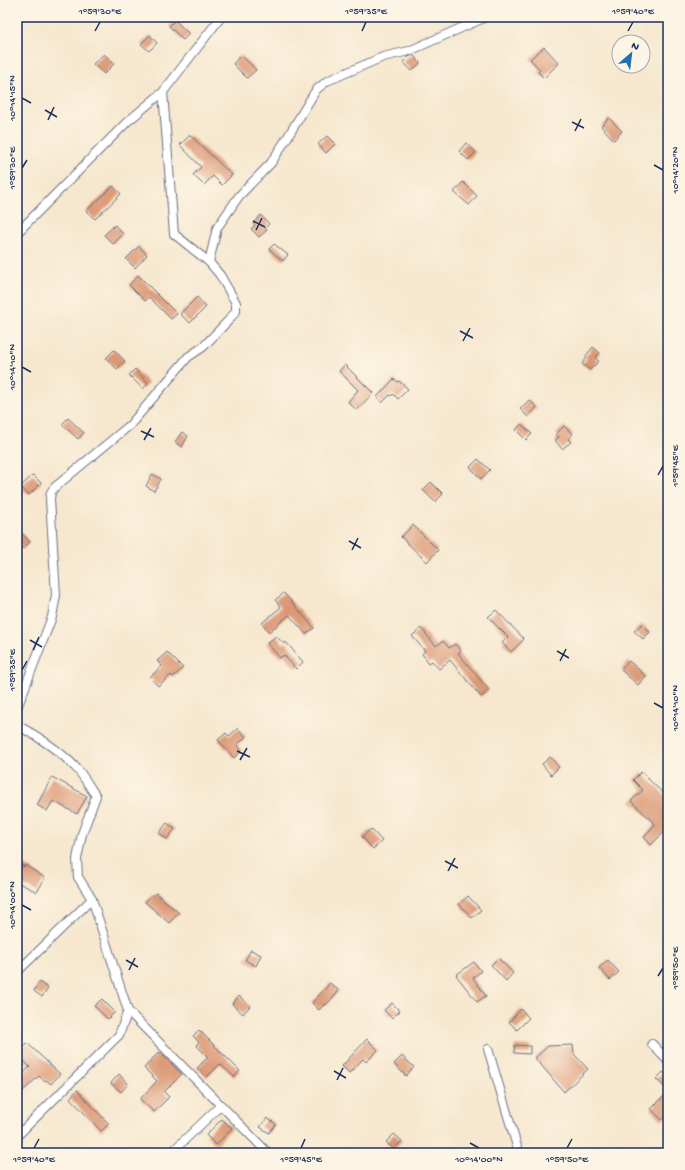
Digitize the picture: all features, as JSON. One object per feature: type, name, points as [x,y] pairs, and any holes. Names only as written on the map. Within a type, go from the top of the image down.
[{"type":"street","points":[[17,233],[127,122],[163,92],[221,17]]},
{"type":"street","points":[[209,262],[217,228],[239,196],[271,163],[288,138],[316,90],[327,80],[382,57],[409,51],[486,17]]},
{"type":"street","points":[[17,708],[52,617],[56,595],[50,499],[52,492],[55,487],[130,425],[188,357],[203,347],[228,321],[236,310],[236,303],[220,275],[209,262],[174,234],[163,92]]},
{"type":"street","points":[[17,725],[39,737],[79,770],[96,796],[82,834],[76,859],[78,877],[92,899],[128,1011],[268,1153]]},
{"type":"street","points":[[17,972],[92,899]]},
{"type":"street","points":[[17,1136],[119,1034],[128,1011]]},
{"type":"street","points":[[652,1044],[668,1060]]},
{"type":"street","points":[[488,1049],[519,1153]]},
{"type":"street","points":[[171,1153],[221,1105]]},
{"type":"building","points":[[175,20],[189,34],[183,40],[169,26]]},
{"type":"building","points":[[150,35],[157,43],[149,51],[141,44]]},
{"type":"building","points":[[544,47],[559,63],[544,78],[538,72],[540,70],[530,59]]},
{"type":"building","points":[[104,54],[114,64],[104,74],[93,64]]},
{"type":"building","points":[[241,55],[256,70],[247,78],[233,64]]},
{"type":"building","points":[[413,55],[420,63],[412,71],[403,62],[408,57]]},
{"type":"building","points":[[609,118],[622,131],[614,140],[601,126]]},
{"type":"building","points":[[190,135],[232,175],[222,185],[213,176],[204,185],[193,175],[201,167],[180,145]]},
{"type":"building","points":[[327,136],[335,144],[326,153],[318,144]]},
{"type":"building","points":[[466,143],[476,152],[468,160],[459,151]]},
{"type":"building","points":[[463,182],[477,196],[469,205],[454,192]]},
{"type":"building","points":[[113,186],[121,194],[95,219],[86,211]]},
{"type":"building","points":[[261,215],[269,224],[265,228],[267,230],[259,237],[251,229],[255,225],[253,224]]},
{"type":"building","points":[[115,225],[123,234],[113,244],[104,235]]},
{"type":"building","points":[[274,244],[288,255],[283,261],[269,249]]},
{"type":"building","points":[[139,246],[147,255],[135,268],[126,259]]},
{"type":"building","points":[[138,275],[177,314],[171,319],[149,297],[145,301],[129,285]]},
{"type":"building","points":[[197,297],[206,307],[190,323],[180,314]]},
{"type":"building","points":[[593,347],[600,353],[595,358],[599,361],[590,370],[582,364],[587,358],[585,357]]},
{"type":"building","points":[[114,350],[125,361],[117,369],[106,358]]},
{"type":"building","points":[[345,365],[373,393],[357,410],[348,402],[358,390],[339,371]]},
{"type":"building","points":[[135,369],[148,383],[143,389],[129,375]]},
{"type":"building","points":[[394,379],[398,382],[399,381],[408,389],[398,399],[393,394],[382,403],[377,397]]},
{"type":"building","points":[[529,400],[537,407],[528,417],[520,409]]},
{"type":"building","points":[[68,418],[84,433],[78,439],[62,424]]},
{"type":"building","points":[[521,424],[532,434],[526,440],[516,430]]},
{"type":"building","points":[[564,426],[573,434],[568,439],[571,442],[562,449],[555,440],[559,437],[556,434]]},
{"type":"building","points":[[182,432],[188,436],[182,447],[175,442]]},
{"type":"building","points":[[478,459],[490,470],[481,479],[470,467]]},
{"type":"building","points":[[152,474],[161,479],[154,491],[146,486]]},
{"type":"building","points":[[33,475],[41,483],[29,495],[20,487]]},
{"type":"building","points":[[431,482],[443,494],[435,502],[423,490]]},
{"type":"building","points":[[413,525],[438,550],[427,562],[401,537]]},
{"type":"building","points":[[22,533],[30,542],[23,549],[17,543],[17,538]]},
{"type":"building","points":[[284,593],[314,628],[306,634],[289,615],[269,632],[262,623],[281,607],[275,600]]},
{"type":"building","points":[[496,610],[524,639],[511,652],[502,643],[508,637],[488,617]]},
{"type":"building","points":[[642,624],[650,632],[643,639],[634,631]]},
{"type":"building","points":[[421,628],[436,646],[443,641],[449,648],[455,644],[461,651],[458,653],[489,690],[481,697],[450,660],[439,669],[432,661],[429,663],[422,654],[425,651],[412,636]]},
{"type":"building","points":[[276,636],[284,644],[286,642],[303,662],[296,669],[284,655],[280,658],[267,643]]},
{"type":"building","points":[[167,652],[183,668],[173,677],[171,675],[158,686],[150,677],[162,666],[157,661]]},
{"type":"building","points":[[629,661],[646,676],[638,685],[621,670]]},
{"type":"building","points":[[238,728],[246,737],[237,745],[242,751],[234,758],[218,740],[226,733],[229,736]]},
{"type":"building","points":[[550,757],[559,767],[551,775],[542,764]]},
{"type":"building","points":[[641,772],[668,798],[668,828],[651,845],[644,837],[655,824],[631,801],[643,790],[633,780]]},
{"type":"building","points":[[52,777],[87,796],[77,814],[53,801],[47,811],[37,805]]},
{"type":"building","points":[[167,823],[175,829],[167,839],[159,833]]},
{"type":"building","points":[[371,829],[382,841],[373,849],[362,837]]},
{"type":"building","points":[[17,863],[24,867],[25,865],[45,878],[37,892],[17,882]]},
{"type":"building","points":[[156,893],[179,913],[169,923],[145,902],[152,894],[153,896]]},
{"type":"building","points":[[468,896],[481,910],[472,918],[459,904]]},
{"type":"building","points":[[251,950],[261,955],[256,966],[245,960]]},
{"type":"building","points":[[498,958],[513,973],[506,981],[491,965]]},
{"type":"building","points":[[608,960],[619,972],[610,980],[599,968]]},
{"type":"building","points":[[474,962],[481,971],[473,978],[486,996],[477,1002],[456,975]]},
{"type":"building","points":[[39,982],[48,988],[42,997],[34,991]]},
{"type":"building","points":[[330,983],[339,991],[319,1010],[312,1003]]},
{"type":"building","points":[[239,996],[250,1006],[243,1014],[232,1004]]},
{"type":"building","points":[[102,999],[115,1012],[108,1019],[94,1006]]},
{"type":"building","points":[[392,1003],[400,1011],[392,1018],[384,1010]]},
{"type":"building","points":[[521,1009],[529,1018],[517,1030],[509,1022]]},
{"type":"building","points":[[199,1030],[240,1071],[234,1077],[220,1064],[207,1077],[197,1068],[208,1057],[196,1045],[199,1042],[193,1036]]},
{"type":"building","points":[[367,1039],[378,1050],[366,1062],[363,1059],[349,1073],[342,1066]]},
{"type":"building","points":[[27,1043],[60,1074],[51,1084],[39,1076],[23,1091],[17,1085],[17,1079],[30,1067],[17,1054]]},
{"type":"building","points":[[515,1045],[530,1046],[530,1054],[514,1053]]},
{"type":"building","points":[[573,1045],[574,1054],[588,1069],[564,1092],[535,1058],[548,1046]]},
{"type":"building","points":[[159,1052],[182,1074],[164,1092],[169,1097],[154,1112],[140,1099],[157,1081],[144,1068]]},
{"type":"building","points":[[402,1056],[414,1067],[406,1076],[394,1064]]},
{"type":"building","points":[[663,1072],[668,1077],[668,1090],[656,1079]]},
{"type":"building","points":[[119,1074],[128,1084],[121,1092],[111,1083]]},
{"type":"building","points":[[77,1090],[109,1124],[101,1131],[70,1098]]},
{"type":"building","points":[[668,1092],[668,1114],[662,1120],[651,1109]]},
{"type":"building","points":[[267,1118],[276,1124],[269,1133],[260,1127]]},
{"type":"building","points":[[222,1119],[232,1128],[216,1145],[206,1135]]},
{"type":"building","points":[[394,1134],[402,1141],[394,1149],[386,1142]]}]
